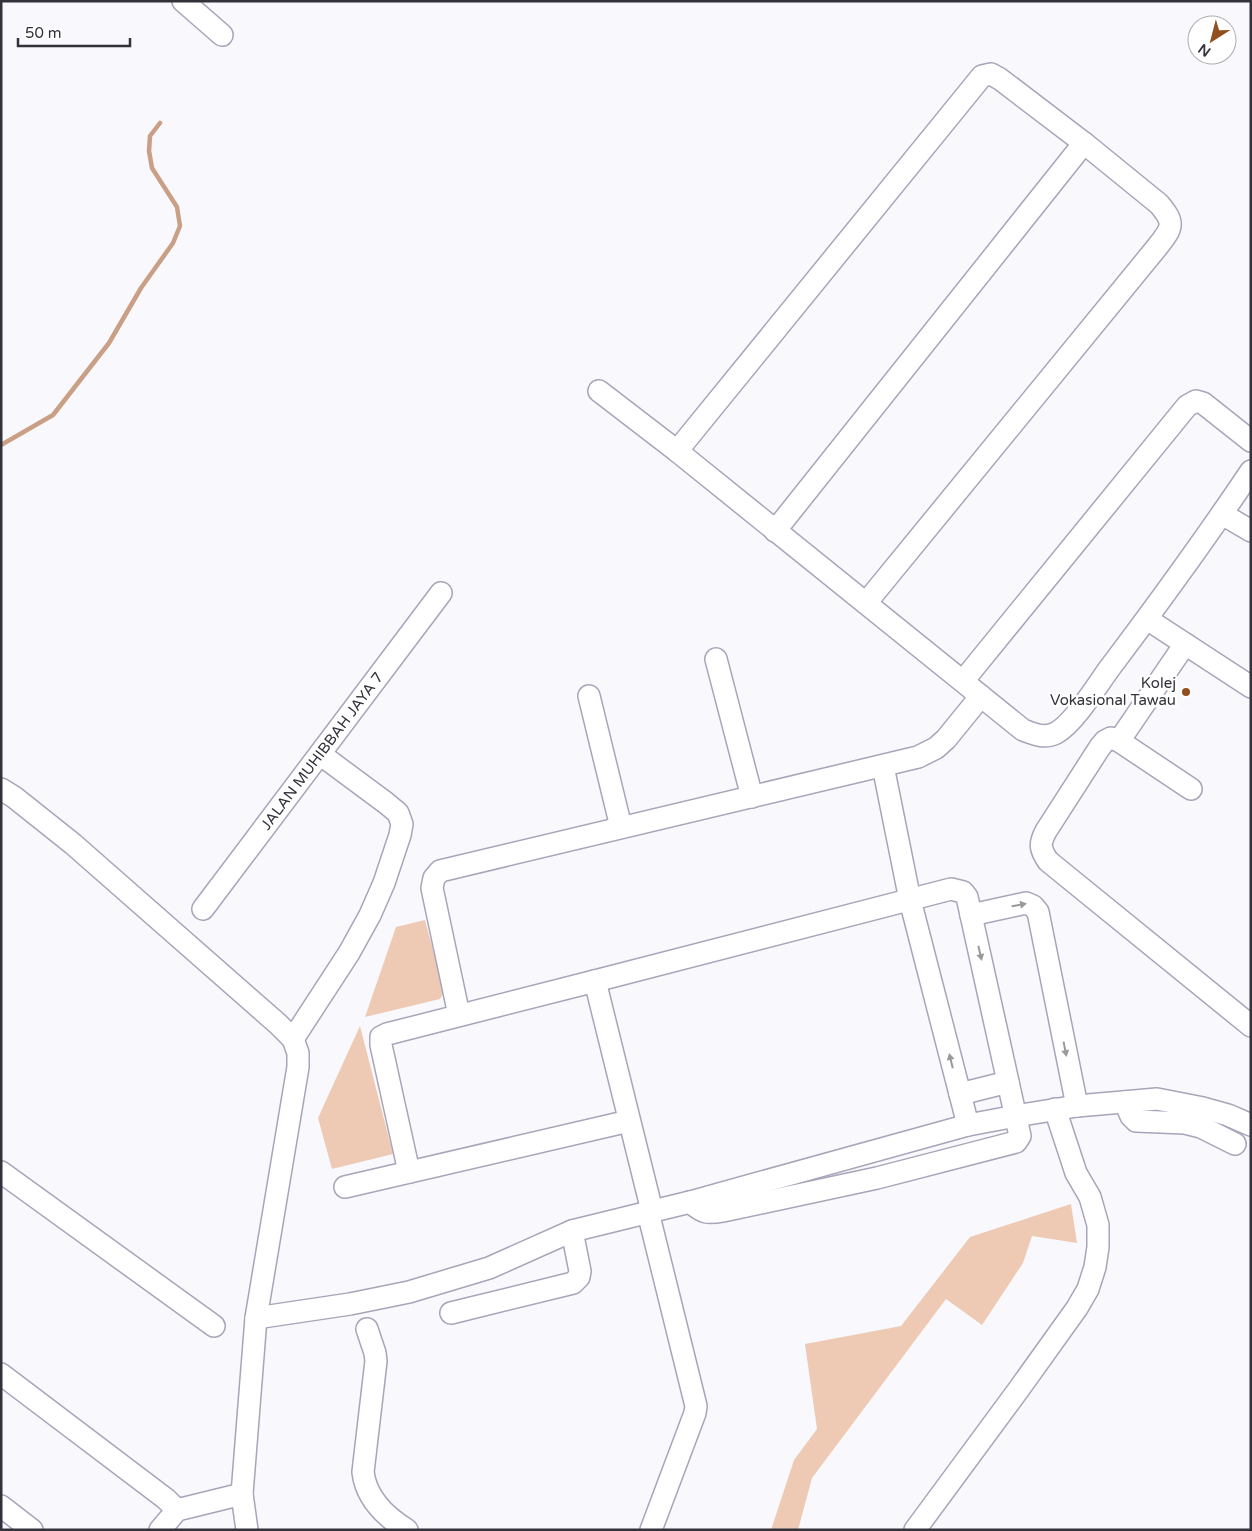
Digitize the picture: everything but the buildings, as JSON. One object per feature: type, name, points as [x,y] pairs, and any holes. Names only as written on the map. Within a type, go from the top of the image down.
[{"type":"street","points":[[183,1],[222,35]]},
{"type":"street","points":[[677,451],[982,76],[990,74],[1000,79],[1084,143],[1159,204],[1169,216],[1171,226],[1158,246],[866,603]]},
{"type":"street","points":[[775,530],[1084,143]]},
{"type":"street","points":[[599,391],[677,451],[1023,730],[1042,736],[1055,733],[1068,723],[1083,705],[1147,619],[1251,471]]},
{"type":"street","points":[[963,681],[1187,406],[1196,401],[1203,404],[1251,442]]},
{"type":"street","points":[[1222,514],[1251,531]]},
{"type":"street","name":"JALAN MUHIBBAH JAYA 7","points":[[203,909],[441,592]]},
{"type":"street","points":[[1147,619],[1251,687]]},
{"type":"street","points":[[1119,741],[1185,644]]},
{"type":"street","points":[[716,660],[752,797]]},
{"type":"street","points":[[589,696],[621,827]]},
{"type":"street","points":[[459,1015],[432,888],[434,878],[440,872],[918,757],[936,748],[946,739],[981,696]]},
{"type":"street","points":[[1191,789],[1119,741],[1111,738],[1100,747],[1046,831],[1041,840],[1042,850],[1048,861],[1251,1026]]},
{"type":"street","points":[[293,1039],[349,953],[370,915],[384,883],[402,824],[398,813],[320,754]]},
{"type":"street","points":[[883,766],[910,900],[968,1125]]},
{"type":"street","points":[[1,789],[14,797],[73,844],[241,991],[293,1039],[298,1053],[298,1067],[256,1318],[242,1494],[247,1530]]},
{"type":"street","points":[[409,1172],[381,1045],[381,1037],[459,1015],[951,889],[963,892],[967,897],[1016,1116],[1020,1136],[1016,1142],[868,1180],[723,1212],[709,1214],[690,1202]]},
{"type":"street","points":[[971,916],[1026,903],[1033,906],[1038,912],[1077,1106]]},
{"type":"street","points":[[595,981],[696,1406],[651,1530]]},
{"type":"street","points":[[960,1094],[1008,1082]]},
{"type":"street","points":[[256,1318],[350,1304],[418,1290],[489,1268],[572,1231],[690,1202],[968,1125],[1055,1109],[1157,1099],[1203,1108],[1228,1115],[1251,1125]]},
{"type":"street","points":[[1125,1102],[1131,1116],[1140,1123],[1201,1126],[1235,1144]]},
{"type":"street","points":[[914,1530],[1019,1389],[1077,1308],[1088,1288],[1095,1267],[1098,1247],[1098,1225],[1090,1197],[1076,1173],[1055,1109]]},
{"type":"street","points":[[344,1187],[629,1121]]},
{"type":"street","points":[[1,1172],[214,1326]]},
{"type":"street","points":[[451,1313],[576,1280],[579,1277],[580,1271],[572,1231]]},
{"type":"street","points":[[367,1329],[376,1362],[363,1472],[364,1482],[368,1491],[385,1514],[407,1530]]},
{"type":"street","points":[[1,1374],[166,1499],[176,1510]]},
{"type":"street","points":[[160,1530],[176,1510],[242,1494]]},
{"type":"street","points":[[1,1506],[32,1530]]},
{"type":"shaded area","points":[[425,920],[444,992],[440,999],[365,1017],[396,927]]},
{"type":"shaded area","points":[[360,1026],[393,1154],[332,1169],[318,1118]]},
{"type":"shaded area","points":[[1071,1204],[1077,1243],[1032,1236],[1023,1263],[982,1325],[946,1299],[812,1478],[798,1530],[771,1530],[794,1460],[817,1429],[805,1344],[901,1326],[970,1237]]},
{"type":"waterway","points":[[1,445],[53,415],[109,343],[141,288],[173,243],[180,226],[177,207],[152,168],[149,151],[150,136],[160,123]]},
{"type":"place","name":"Kolej Vokasional Tawau","points":[[1186,692]]}]
